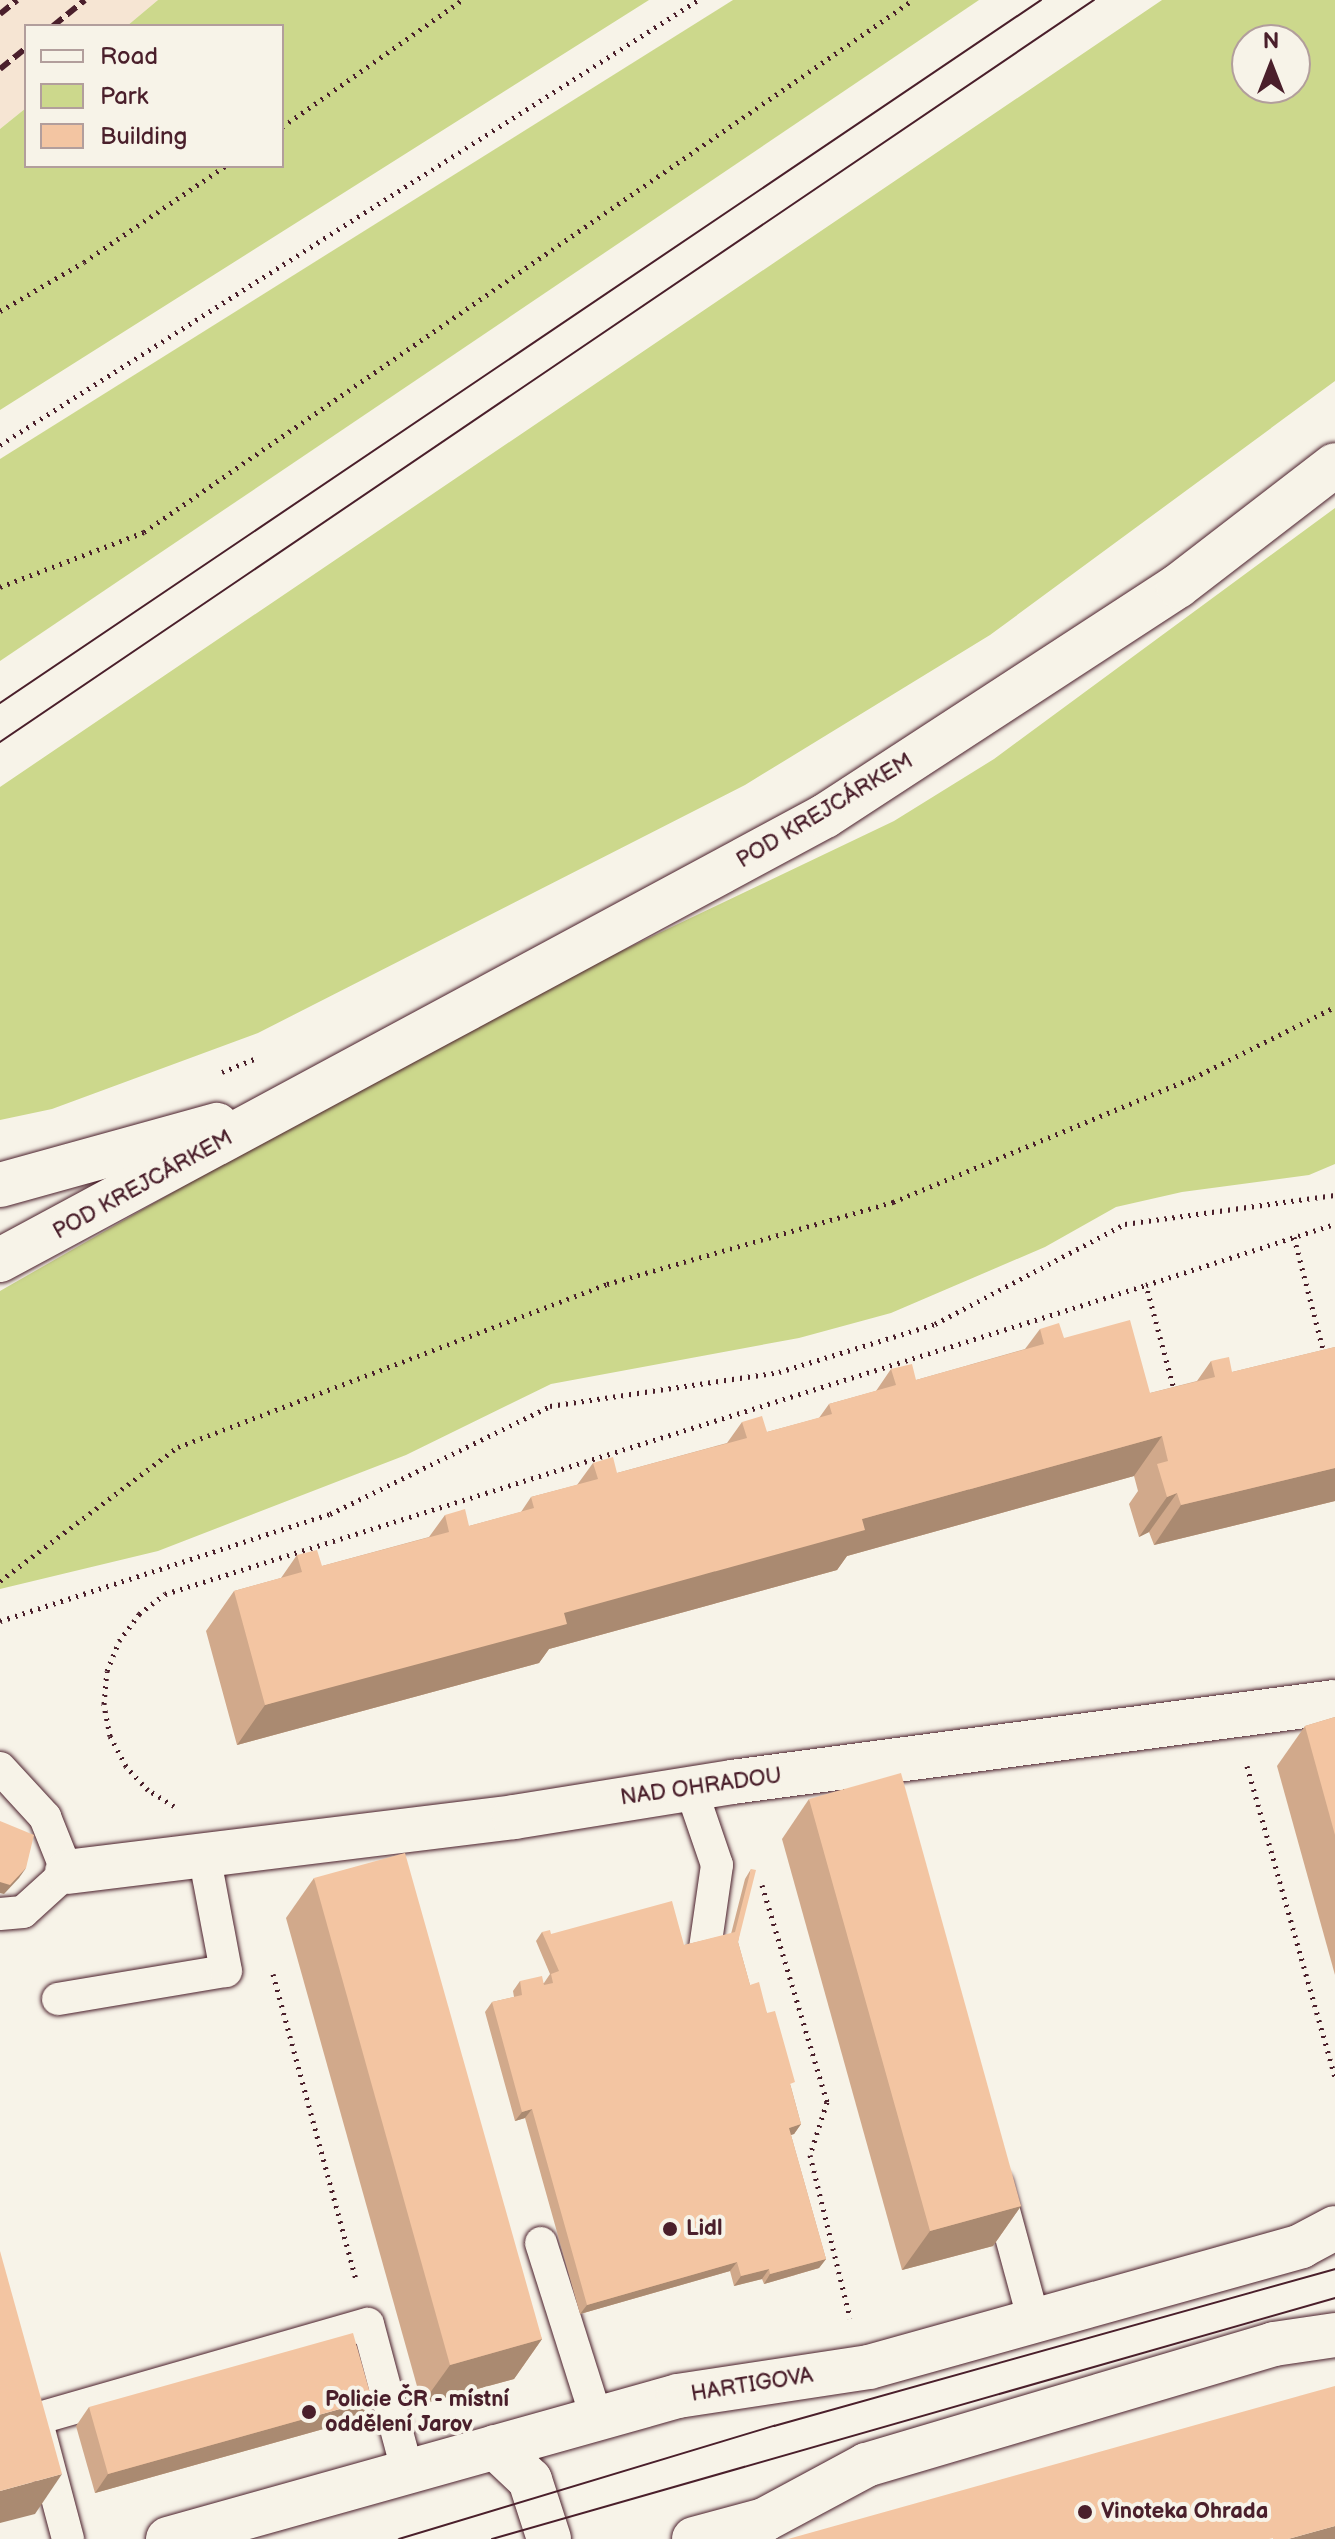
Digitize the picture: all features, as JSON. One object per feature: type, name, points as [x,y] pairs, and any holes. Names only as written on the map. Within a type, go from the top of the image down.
[{"type":"main road","name":"POD KREJCÁRKEM","points":[[0,1260],[825,816],[1178,586],[1335,465]]},
{"type":"main road","name":"POD KREJCÁRKEM","points":[[0,1185],[285,1106]]},
{"type":"main road","name":"NAD OHRADOU","points":[[67,1872],[1335,1702]]},
{"type":"main road","name":"HARTIGOVA","points":[[168,2539],[678,2396],[869,2367],[1301,2246],[1335,2228]]},
{"type":"main road","points":[[694,2539],[764,2520],[866,2465],[1274,2344],[1335,2335]]},
{"type":"main road","points":[[495,2447],[530,2480],[549,2539]]},
{"type":"lane","points":[[0,1768],[45,1817],[67,1872],[23,1912],[0,1914]]},
{"type":"lane","points":[[691,1789],[717,1865],[705,1948]]},
{"type":"lane","points":[[58,1999],[226,1971],[204,1855]]},
{"type":"lane","points":[[987,2150],[1034,2321]]},
{"type":"lane","points":[[541,2243],[597,2420]]},
{"type":"lane","points":[[68,2539],[32,2405],[368,2324],[408,2473]]},
{"type":"path","points":[[284,126],[462,0]]},
{"type":"path","points":[[0,445],[698,0]]},
{"type":"path","points":[[0,587],[144,532],[913,0]]},
{"type":"path","points":[[0,311],[84,262],[222,168]]},
{"type":"path","points":[[0,1581],[178,1447],[607,1284],[893,1202],[1193,1078],[1335,1007]]},
{"type":"path","points":[[216,1074],[272,1053]]},
{"type":"path","points":[[0,1621],[330,1514],[550,1406],[779,1372],[935,1324],[1125,1224],[1335,1195]]},
{"type":"path","points":[[187,1810],[148,1790],[126,1766],[110,1736],[104,1704],[107,1671],[119,1641],[139,1614],[165,1594],[1335,1224]]},
{"type":"path","points":[[1294,1237],[1328,1366]]},
{"type":"path","points":[[1146,1285],[1177,1403]]},
{"type":"path","points":[[1265,1825],[1335,2078]]},
{"type":"path","points":[[793,1986],[827,2102],[810,2155],[850,2318],[869,2367]]},
{"type":"path","points":[[303,2082],[368,2324]]},
{"type":"shaded area","points":[[0,0],[158,0],[129,24],[24,24],[24,110],[0,129]]},
{"type":"green space","points":[[158,0],[649,0],[0,410],[0,129],[24,110],[24,168],[284,168],[284,24],[129,24]]},
{"type":"green space","points":[[733,0],[979,0],[0,661],[0,459]]},
{"type":"green space","points":[[1162,0],[1335,0],[1335,381],[990,635],[745,785],[258,1033],[52,1109],[0,1120],[0,787]]},
{"type":"green space","points":[[1335,508],[1335,1164],[1309,1175],[1182,1192],[1116,1207],[1045,1247],[891,1313],[799,1338],[551,1384],[406,1455],[158,1551],[0,1589],[0,1291],[460,1028],[894,821],[994,759]]},
{"type":"building","points":[[1130,1320],[1150,1393],[1215,1377],[1211,1361],[1229,1357],[1232,1372],[1335,1347],[1335,1468],[1181,1505],[1177,1493],[1167,1497],[1157,1464],[1168,1461],[1162,1436],[862,1519],[865,1530],[564,1613],[567,1624],[265,1705],[234,1591],[302,1572],[297,1555],[317,1550],[322,1566],[449,1532],[445,1515],[465,1509],[469,1526],[534,1508],[531,1497],[598,1479],[593,1463],[613,1457],[617,1473],[747,1438],[742,1422],[762,1416],[767,1432],[832,1414],[829,1404],[896,1385],[891,1369],[912,1364],[916,1380],[1044,1344],[1040,1329],[1059,1323],[1064,1338]]},
{"type":"building","points":[[1335,1717],[1335,1835],[1305,1726]]},
{"type":"building","points":[[901,1773],[1021,2206],[930,2231],[809,1799]]},
{"type":"building","points":[[0,1821],[34,1835],[26,1868],[10,1885],[0,1882]]},
{"type":"building","points":[[405,1853],[542,2339],[450,2365],[314,1878]]},
{"type":"building","points":[[751,1869],[756,1870],[738,1942],[750,1985],[759,1982],[767,2013],[775,2011],[795,2082],[790,2084],[801,2124],[789,2128],[826,2259],[770,2274],[769,2269],[741,2276],[737,2262],[587,2305],[532,2109],[522,2112],[492,2002],[522,1995],[520,1981],[542,1976],[544,1985],[553,1983],[551,1974],[559,1971],[542,1932],[550,1930],[551,1934],[672,1901],[684,1945],[735,1932]]},
{"type":"building","points":[[0,2251],[62,2474],[0,2491]]},
{"type":"building","points":[[353,2333],[372,2400],[108,2474],[89,2407]]},
{"type":"building","points":[[1335,2386],[1335,2526],[1288,2539],[788,2539]]},
{"type":"tram line","points":[[0,703],[1041,0]]},
{"type":"tram line","points":[[0,742],[1094,0]]},
{"type":"tram line","points":[[399,2539],[774,2426],[1335,2269]]},
{"type":"tram line","points":[[492,2539],[1335,2298]]},
{"type":"railway","points":[[0,14],[17,0]]},
{"type":"railway","points":[[55,24],[85,0]]},
{"type":"railway","points":[[0,69],[24,50]]},
{"type":"place","name":"Lidl","points":[[670,2229]]},
{"type":"place","name":"Policie ČR - místní oddělení Jarov","points":[[309,2412]]},
{"type":"place","name":"Vinoteka Ohrada","points":[[1085,2512]]}]
